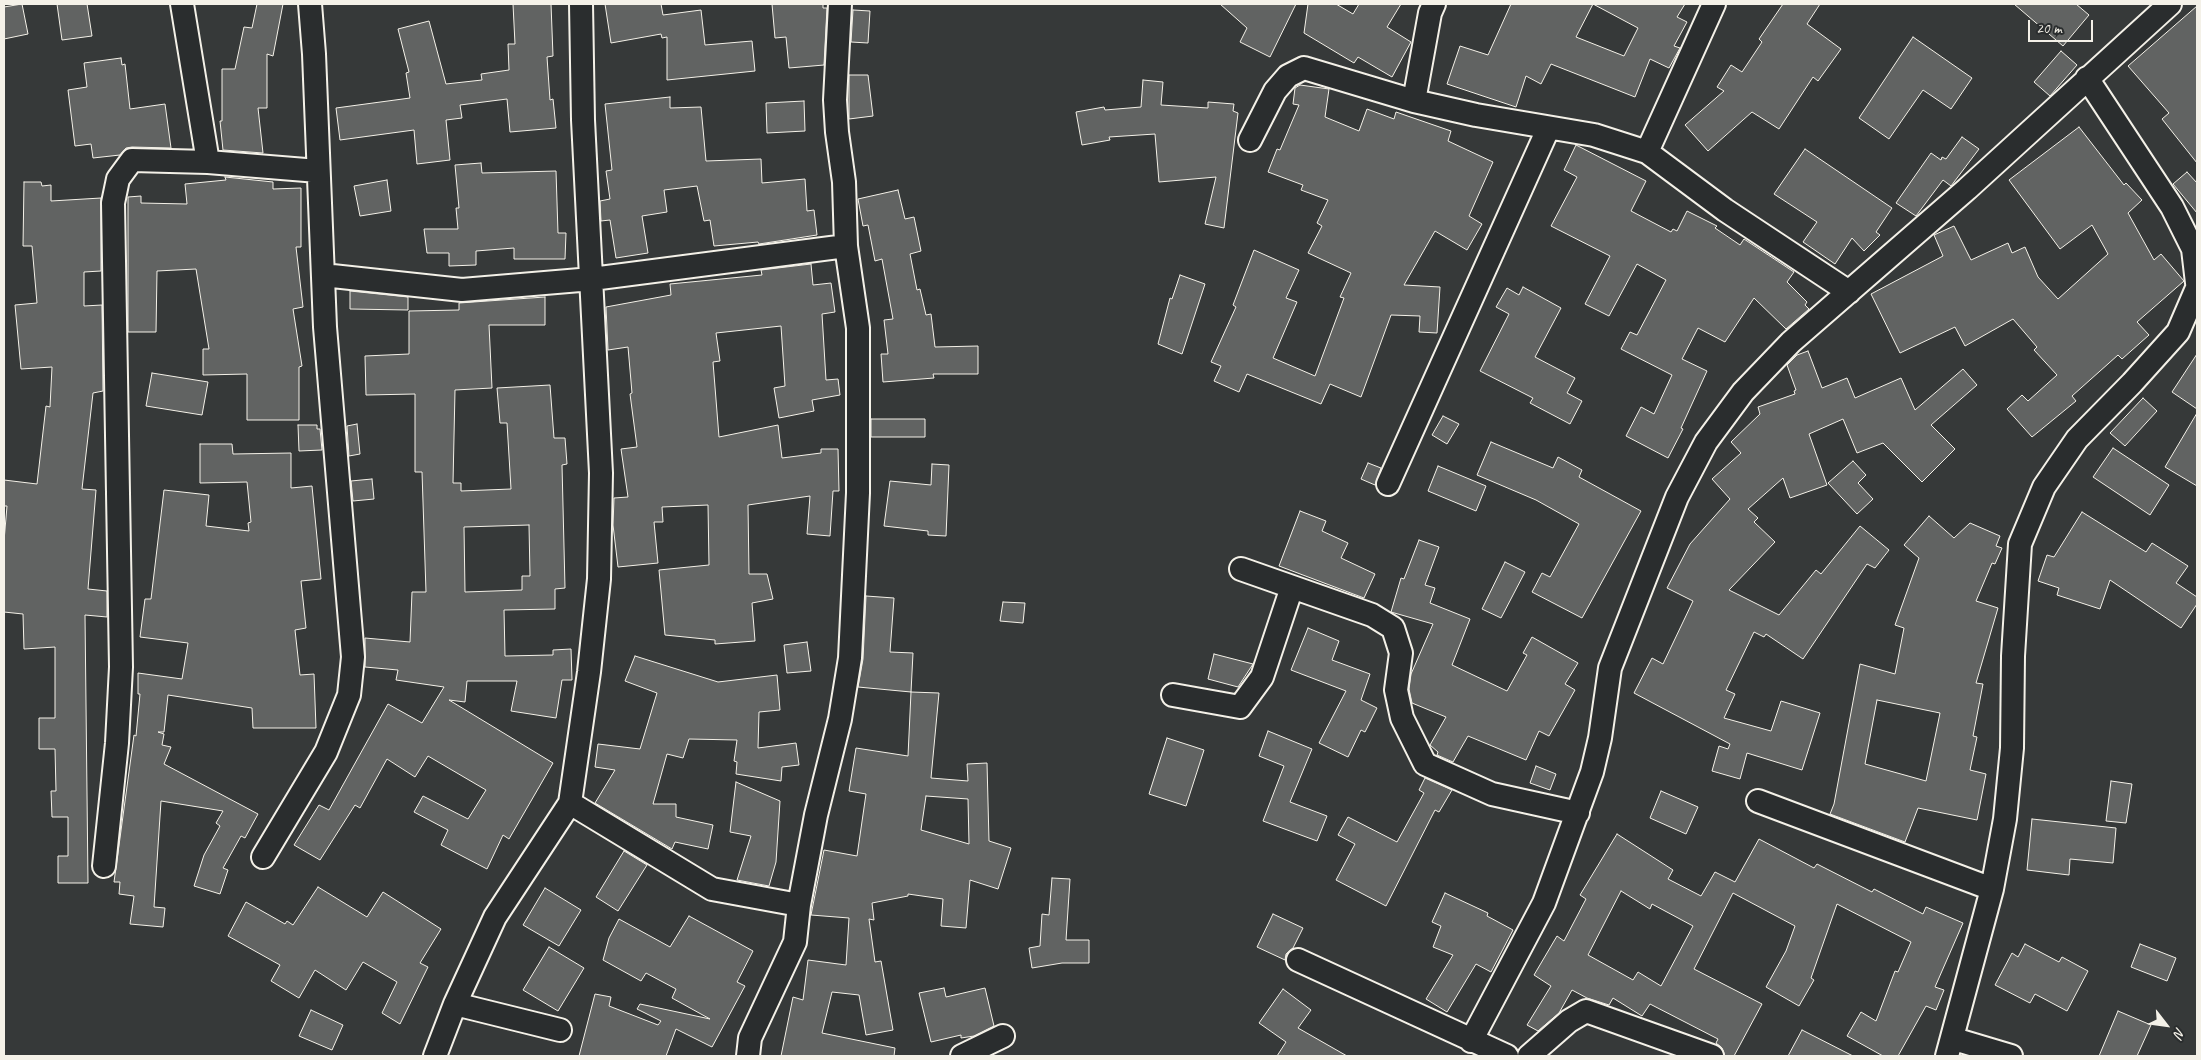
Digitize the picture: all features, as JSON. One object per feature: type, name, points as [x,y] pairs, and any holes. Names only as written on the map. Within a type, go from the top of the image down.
[{"type":"street","points":[[182,4],[208,162]]},
{"type":"street","points":[[263,857],[326,752],[349,695],[353,657],[326,337],[314,54],[310,4]]},
{"type":"street","points":[[435,1056],[455,1004],[495,917],[570,803],[589,672],[599,579],[601,473],[584,120],[581,4]]},
{"type":"street","points":[[748,1056],[750,1038],[795,942],[799,905],[816,815],[840,719],[850,658],[858,493],[858,328],[846,246],[844,182],[837,132],[836,100],[840,4]]},
{"type":"street","points":[[1414,101],[1430,13],[1434,4]]},
{"type":"street","points":[[1647,152],[1714,4]]},
{"type":"street","points":[[1471,1041],[1544,903],[1578,813],[1600,738],[1610,668],[1677,497],[1706,442],[1743,392],[1791,342],[1967,189],[2170,4]]},
{"type":"street","points":[[1250,140],[1275,90],[1288,76],[1304,68],[1414,101],[1548,129],[1594,135],[1647,152],[1725,210],[1848,292]]},
{"type":"street","points":[[2087,78],[2172,207],[2193,249],[2197,284]]},
{"type":"street","points":[[1388,484],[1548,129]]},
{"type":"street","points":[[104,866],[117,742],[121,667],[113,203],[118,179],[132,160],[208,162],[318,171]]},
{"type":"street","points":[[323,275],[462,290],[592,279],[846,246]]},
{"type":"street","points":[[2011,1056],[1951,1048],[1992,889],[2006,819],[2012,748],[2013,656],[2020,544],[2044,487],[2071,447],[2178,332],[2197,288]]},
{"type":"street","points":[[1241,569],[1372,615],[1393,628],[1401,653],[1396,690],[1402,718],[1425,764],[1492,794],[1578,813]]},
{"type":"street","points":[[1173,695],[1240,707],[1262,678],[1292,587]]},
{"type":"street","points":[[1758,801],[1992,889]]},
{"type":"street","points":[[570,803],[712,889],[799,905]]},
{"type":"street","points":[[1298,960],[1507,1056]]},
{"type":"street","points":[[455,1004],[560,1030]]},
{"type":"street","points":[[1529,1056],[1570,1021],[1586,1011],[1712,1056]]},
{"type":"street","points":[[962,1056],[1004,1036]]},
{"type":"building","points":[[22,4],[28,34],[4,39],[4,7]]},
{"type":"building","points":[[57,4],[87,4],[92,36],[62,40]]},
{"type":"building","points":[[257,4],[283,4],[273,56],[267,54],[267,108],[258,108],[263,153],[223,150],[220,121],[222,121],[222,69],[235,69],[244,27],[252,28]]},
{"type":"building","points":[[513,4],[551,4],[553,56],[547,57],[550,100],[553,99],[556,128],[510,132],[507,99],[460,105],[462,118],[446,120],[450,160],[417,164],[414,130],[340,140],[336,108],[410,98],[406,73],[409,72],[398,29],[429,21],[446,84],[482,80],[481,74],[509,70],[508,44],[515,44]]},
{"type":"building","points":[[605,4],[661,4],[663,15],[701,10],[705,45],[752,41],[755,71],[667,80],[667,37],[662,38],[661,34],[611,43]]},
{"type":"building","points":[[772,4],[823,4],[823,8],[827,8],[824,65],[789,68],[786,37],[775,38]]},
{"type":"building","points":[[1220,4],[1296,4],[1270,57],[1240,42],[1247,28]]},
{"type":"building","points":[[1308,4],[1336,4],[1353,14],[1359,4],[1401,4],[1387,27],[1411,42],[1392,77],[1358,57],[1354,63],[1304,33]]},
{"type":"building","points":[[1511,4],[1593,4],[1685,4],[1677,17],[1687,22],[1674,46],[1680,48],[1669,68],[1650,59],[1635,97],[1551,64],[1541,84],[1526,76],[1516,107],[1447,84],[1460,46],[1488,55]],"holes":[[[1593,4],[1638,28],[1624,56],[1576,37]]]},
{"type":"building","points":[[1783,4],[1820,4],[1807,24],[1841,49],[1818,81],[1813,77],[1779,129],[1752,112],[1708,151],[1685,125],[1724,91],[1717,87],[1731,65],[1742,72],[1762,42],[1759,39]]},
{"type":"building","points":[[2014,4],[2076,4],[2089,15],[2063,46]]},
{"type":"building","points":[[2197,6],[2197,163],[2162,119],[2169,113],[2128,66]]},
{"type":"building","points":[[853,10],[870,11],[868,43],[851,42]]},
{"type":"building","points":[[1913,37],[1972,78],[1951,109],[1923,90],[1889,139],[1859,118]]},
{"type":"building","points":[[2061,51],[2077,65],[2050,96],[2034,82]]},
{"type":"building","points":[[121,58],[122,65],[125,64],[130,109],[165,104],[171,148],[132,147],[126,148],[120,155],[93,158],[91,144],[75,146],[68,90],[87,87],[84,63]]},
{"type":"building","points":[[849,75],[868,75],[873,116],[849,119]]},
{"type":"building","points":[[1143,80],[1163,82],[1161,105],[1208,108],[1208,102],[1234,104],[1233,111],[1238,113],[1224,228],[1205,224],[1216,177],[1159,182],[1155,134],[1109,137],[1110,140],[1082,145],[1076,112],[1104,107],[1105,110],[1141,107]]},
{"type":"building","points":[[1300,85],[1329,89],[1325,117],[1359,131],[1367,109],[1394,119],[1396,112],[1451,131],[1448,141],[1493,162],[1469,216],[1482,224],[1467,250],[1435,231],[1404,285],[1440,287],[1437,333],[1419,332],[1420,316],[1391,315],[1361,397],[1330,384],[1321,404],[1247,374],[1239,392],[1214,381],[1221,366],[1211,362],[1236,307],[1233,305],[1254,250],[1299,270],[1286,298],[1297,302],[1273,358],[1315,376],[1344,298],[1340,297],[1351,273],[1308,253],[1322,226],[1317,223],[1328,200],[1301,190],[1303,185],[1268,172],[1277,149],[1280,150],[1299,105],[1293,104],[1295,88]]},
{"type":"building","points":[[670,97],[670,108],[701,107],[706,161],[761,159],[762,183],[805,179],[807,211],[814,210],[817,235],[759,244],[758,242],[714,246],[710,220],[704,221],[697,186],[664,190],[667,212],[642,216],[648,253],[616,258],[610,220],[601,221],[600,201],[610,199],[606,171],[612,170],[605,104]]},
{"type":"building","points":[[804,101],[805,131],[767,133],[766,103]]},
{"type":"building","points":[[2079,127],[2124,185],[2126,183],[2142,200],[2128,213],[2154,260],[2161,254],[2184,281],[2137,322],[2149,335],[2122,359],[2118,355],[2072,396],[2076,401],[2032,437],[2007,409],[2022,395],[2028,401],[2057,375],[2034,350],[2037,347],[2013,319],[1965,346],[1955,327],[1900,353],[1871,294],[1943,256],[1934,235],[1954,226],[1971,260],[2008,243],[2012,253],[2025,247],[2038,277],[2058,299],[2108,254],[2092,225],[2060,249],[2009,180]]},
{"type":"building","points":[[1962,137],[1979,149],[1951,186],[1943,180],[1916,216],[1896,203],[1931,153],[1941,160],[1942,157],[1946,159]]},
{"type":"building","points":[[1576,145],[1646,181],[1631,211],[1671,232],[1673,229],[1677,231],[1687,211],[1717,226],[1715,228],[1740,245],[1744,239],[1794,272],[1787,282],[1807,302],[1805,305],[1809,309],[1786,329],[1754,298],[1725,342],[1698,328],[1682,359],[1707,371],[1681,428],[1683,429],[1668,458],[1626,436],[1641,407],[1654,414],[1672,375],[1621,349],[1630,332],[1637,335],[1666,280],[1637,264],[1609,316],[1585,304],[1610,256],[1551,226],[1577,177],[1564,170]]},
{"type":"building","points":[[1805,149],[1892,208],[1876,232],[1880,235],[1864,251],[1852,238],[1835,264],[1803,242],[1817,222],[1774,194]]},
{"type":"building","points":[[481,163],[482,173],[556,171],[558,233],[566,233],[565,259],[514,259],[514,248],[476,251],[476,265],[449,266],[449,253],[427,253],[424,229],[458,229],[456,208],[459,208],[455,165]]},
{"type":"building","points":[[2187,172],[2197,183],[2197,213],[2173,184]]},
{"type":"building","points":[[225,177],[273,182],[273,189],[301,188],[301,247],[296,247],[303,307],[293,309],[302,366],[299,367],[299,420],[247,420],[247,374],[203,375],[203,349],[209,349],[196,269],[157,271],[156,332],[128,332],[128,197],[141,196],[141,203],[187,204],[185,184],[226,180]]},
{"type":"building","points":[[387,180],[391,211],[360,216],[354,186]]},
{"type":"building","points":[[24,182],[41,182],[42,186],[51,185],[51,201],[101,198],[101,271],[84,272],[84,306],[102,305],[103,391],[93,393],[82,489],[96,490],[88,589],[107,591],[107,617],[85,615],[88,883],[58,883],[58,856],[68,856],[68,817],[52,817],[51,791],[56,791],[55,749],[39,749],[39,718],[55,718],[55,647],[24,649],[23,614],[4,612],[4,541],[7,506],[4,506],[4,480],[37,484],[46,406],[50,407],[52,367],[21,369],[15,305],[37,303],[32,246],[23,246]]},
{"type":"building","points":[[898,190],[905,219],[914,217],[921,251],[910,254],[917,290],[920,289],[926,315],[931,314],[935,347],[978,346],[978,374],[933,374],[934,378],[883,382],[881,354],[888,354],[884,320],[893,319],[882,259],[875,261],[868,225],[863,226],[858,199]]},
{"type":"building","points":[[811,264],[813,285],[831,283],[835,312],[822,314],[826,380],[838,379],[840,395],[812,400],[814,411],[779,418],[774,388],[785,386],[781,326],[716,333],[720,361],[713,362],[719,437],[778,425],[782,458],[821,453],[821,449],[838,449],[839,491],[833,491],[830,536],[807,534],[810,496],[748,505],[749,574],[767,574],[773,599],[752,603],[755,641],[715,644],[715,640],[665,635],[659,570],[709,565],[708,505],[662,507],[663,522],[654,522],[658,563],[618,567],[613,525],[614,498],[628,497],[621,449],[637,447],[630,394],[632,393],[628,347],[608,350],[606,307],[671,295],[670,284],[762,275],[761,270]]},
{"type":"building","points":[[1180,275],[1205,284],[1182,354],[1158,344],[1170,298],[1172,299]]},
{"type":"building","points":[[1523,287],[1561,308],[1535,357],[1575,378],[1567,393],[1582,401],[1570,424],[1530,403],[1533,398],[1480,371],[1509,314],[1496,307],[1507,288],[1519,295]]},
{"type":"building","points":[[350,291],[408,297],[408,310],[350,309]]},
{"type":"building","points":[[545,297],[545,325],[489,325],[492,388],[455,390],[453,483],[461,483],[461,491],[511,489],[507,423],[500,423],[497,388],[550,385],[554,438],[565,438],[567,464],[562,465],[565,588],[555,589],[555,609],[504,610],[505,656],[553,655],[553,650],[571,649],[572,680],[562,680],[556,718],[511,711],[517,681],[467,681],[465,702],[449,700],[553,763],[509,839],[503,835],[487,869],[441,845],[448,830],[414,812],[423,796],[468,819],[486,790],[428,756],[415,777],[387,759],[360,808],[355,805],[320,860],[294,845],[319,805],[329,810],[388,704],[422,723],[444,687],[396,680],[398,670],[365,667],[365,638],[410,642],[412,592],[426,592],[422,472],[415,472],[415,394],[366,395],[365,356],[409,354],[409,311],[459,310],[459,303]],"holes":[[[529,525],[530,576],[522,576],[522,590],[465,592],[464,527]]]},
{"type":"building","points":[[1808,351],[1822,388],[1847,378],[1855,398],[1901,378],[1915,410],[1963,369],[1977,385],[1931,425],[1955,449],[1922,482],[1883,443],[1857,453],[1843,419],[1809,434],[1827,485],[1790,498],[1783,478],[1748,509],[1758,518],[1754,522],[1775,542],[1729,590],[1779,615],[1816,570],[1821,574],[1860,526],[1889,550],[1875,568],[1867,564],[1803,659],[1766,634],[1764,637],[1754,632],[1726,690],[1735,694],[1724,718],[1771,731],[1781,701],[1820,713],[1802,770],[1747,753],[1740,779],[1712,771],[1719,746],[1728,749],[1730,744],[1634,693],[1652,658],[1663,664],[1693,601],[1667,588],[1690,544],[1730,499],[1712,479],[1741,453],[1731,442],[1760,414],[1758,407],[1795,394],[1794,391],[1796,390],[1787,365],[1797,355]]},
{"type":"building","points":[[2197,354],[2197,409],[2172,392]]},
{"type":"building","points":[[152,373],[208,382],[202,415],[146,406]]},
{"type":"building","points":[[2143,398],[2157,411],[2125,446],[2110,433]]},
{"type":"building","points":[[2197,413],[2197,486],[2165,467]]},
{"type":"building","points":[[1443,416],[1459,424],[1447,444],[1432,435]]},
{"type":"building","points":[[871,419],[925,419],[925,437],[871,437]]},
{"type":"building","points":[[357,424],[360,454],[349,456],[347,426]]},
{"type":"building","points":[[298,425],[317,425],[317,429],[320,429],[322,450],[299,451]]},
{"type":"building","points":[[1491,442],[1553,468],[1558,457],[1582,470],[1579,477],[1641,511],[1582,618],[1532,592],[1542,573],[1550,577],[1579,524],[1536,500],[1477,475]]},
{"type":"building","points":[[200,444],[232,444],[233,454],[291,453],[291,488],[312,486],[321,579],[301,581],[306,628],[295,630],[300,675],[314,674],[316,728],[253,728],[252,708],[168,695],[164,732],[158,732],[164,734],[162,745],[171,747],[164,764],[258,814],[245,838],[241,836],[223,868],[228,870],[220,894],[194,886],[204,855],[220,826],[216,823],[223,811],[161,801],[154,907],[165,908],[163,927],[130,924],[134,896],[119,894],[120,882],[114,882],[134,735],[136,736],[140,694],[138,694],[138,673],[182,679],[188,643],[140,637],[145,599],[151,599],[164,490],[209,495],[206,526],[249,531],[248,523],[251,522],[247,482],[200,483]]},
{"type":"building","points":[[2113,448],[2169,485],[2150,515],[2093,477]]},
{"type":"building","points":[[1853,461],[1866,475],[1858,483],[1873,499],[1857,514],[1828,483]]},
{"type":"building","points":[[1368,463],[1381,468],[1375,485],[1361,479]]},
{"type":"building","points":[[932,464],[949,465],[946,536],[928,535],[928,531],[884,526],[890,481],[931,485]]},
{"type":"building","points":[[1438,466],[1486,486],[1476,511],[1428,491]]},
{"type":"building","points":[[372,479],[374,499],[353,501],[351,481]]},
{"type":"building","points":[[1300,511],[1326,521],[1322,531],[1348,543],[1341,558],[1375,574],[1364,598],[1279,566]]},
{"type":"building","points":[[2082,512],[2146,552],[2152,543],[2188,566],[2176,583],[2197,597],[2197,604],[2181,628],[2110,580],[2100,609],[2057,595],[2059,588],[2038,581],[2047,555],[2054,557]]},
{"type":"building","points":[[1929,516],[1954,538],[1970,523],[2000,536],[1996,546],[2002,548],[1995,564],[1992,563],[1976,601],[1998,608],[1976,683],[1983,684],[1973,736],[1977,737],[1970,770],[1986,774],[1977,820],[1918,808],[1905,842],[1830,814],[1834,804],[1860,664],[1895,674],[1904,628],[1895,625],[1919,558],[1904,545]],"holes":[[[1877,700],[1940,713],[1926,781],[1865,764]]]},
{"type":"building","points":[[1419,540],[1439,547],[1425,585],[1435,588],[1430,603],[1470,619],[1452,665],[1507,691],[1527,655],[1523,653],[1532,637],[1578,663],[1565,684],[1575,690],[1549,736],[1539,731],[1526,760],[1468,736],[1453,762],[1437,755],[1438,752],[1430,745],[1446,717],[1412,703],[1409,689],[1411,674],[1433,624],[1391,612],[1401,578],[1404,579]]},
{"type":"building","points":[[1505,562],[1525,572],[1501,618],[1482,609]]},
{"type":"building","points":[[866,596],[894,598],[890,652],[913,653],[911,692],[858,687],[863,659]]},
{"type":"building","points":[[1003,602],[1025,603],[1023,623],[1000,621]]},
{"type":"building","points":[[1308,628],[1339,641],[1332,660],[1370,674],[1361,700],[1377,708],[1365,732],[1361,730],[1348,757],[1319,743],[1346,691],[1291,670]]},
{"type":"building","points":[[807,642],[811,671],[787,673],[784,645]]},
{"type":"building","points":[[1214,654],[1253,664],[1238,687],[1208,679]]},
{"type":"building","points":[[635,656],[718,682],[777,675],[780,710],[759,712],[758,748],[796,743],[799,765],[782,767],[781,781],[736,774],[737,762],[734,761],[737,740],[689,739],[683,758],[667,754],[653,804],[676,804],[676,817],[713,825],[708,849],[675,842],[672,849],[595,803],[615,770],[595,767],[598,744],[640,749],[657,693],[625,681]]},
{"type":"building","points":[[911,692],[939,693],[931,778],[968,781],[967,764],[987,763],[989,841],[1011,848],[998,889],[970,880],[966,928],[941,926],[943,899],[908,894],[908,896],[872,903],[874,920],[869,919],[875,962],[881,961],[893,1030],[866,1035],[859,995],[832,992],[822,1033],[895,1048],[894,1056],[781,1056],[793,997],[803,1000],[808,960],[846,965],[849,918],[811,915],[824,850],[857,856],[866,794],[849,791],[856,748],[908,756]],"holes":[[[926,796],[968,799],[969,844],[921,830]]]},
{"type":"building","points":[[1268,731],[1312,749],[1290,802],[1327,816],[1317,841],[1263,821],[1284,766],[1259,756]]},
{"type":"building","points":[[1167,738],[1204,750],[1186,806],[1149,794]]},
{"type":"building","points":[[1536,766],[1556,774],[1550,790],[1530,783]]},
{"type":"building","points":[[1425,778],[1452,790],[1439,812],[1435,810],[1386,906],[1336,880],[1355,844],[1338,835],[1348,817],[1397,842],[1424,793],[1419,790]]},
{"type":"building","points":[[2111,781],[2132,784],[2126,823],[2106,821]]},
{"type":"building","points":[[736,782],[780,801],[776,862],[769,886],[737,880],[751,836],[730,832]]},
{"type":"building","points":[[1661,791],[1698,807],[1686,834],[1650,818]]},
{"type":"building","points":[[2032,819],[2116,828],[2113,863],[2070,859],[2069,875],[2027,870]]},
{"type":"building","points":[[1617,834],[1673,870],[1668,879],[1701,896],[1715,872],[1735,882],[1759,839],[1814,868],[1817,864],[1872,892],[1874,889],[1923,914],[1926,907],[1963,923],[1935,987],[1944,990],[1936,1010],[1926,1006],[1898,1056],[1883,1056],[1847,1036],[1861,1012],[1876,1021],[1895,971],[1898,972],[1911,942],[1837,904],[1811,978],[1814,980],[1799,1006],[1766,987],[1786,951],[1795,926],[1733,893],[1694,969],[1762,1004],[1734,1056],[1725,1056],[1722,1048],[1716,1043],[1718,1039],[1650,1004],[1642,1016],[1613,998],[1609,1005],[1587,998],[1572,990],[1559,1013],[1538,1031],[1527,1025],[1551,986],[1534,975],[1557,936],[1564,941],[1586,899],[1580,895]],"holes":[[[1621,891],[1650,909],[1652,904],[1693,926],[1661,986],[1638,972],[1633,980],[1588,955]]]},
{"type":"building","points":[[624,851],[647,865],[618,911],[596,897]]},
{"type":"building","points":[[1052,878],[1070,879],[1066,940],[1089,940],[1089,963],[1062,963],[1032,968],[1029,948],[1040,946],[1042,914],[1049,915]]},
{"type":"building","points":[[318,887],[367,917],[383,892],[441,929],[420,963],[428,967],[400,1024],[382,1013],[397,982],[363,962],[346,990],[315,970],[299,998],[271,981],[280,965],[228,936],[246,902],[285,924],[287,921],[293,925]]},
{"type":"building","points":[[545,888],[581,910],[559,946],[523,925]]},
{"type":"building","points":[[1445,893],[1488,913],[1487,916],[1513,930],[1491,972],[1476,964],[1447,1012],[1426,999],[1453,955],[1433,947],[1441,926],[1432,922]]},
{"type":"building","points":[[1273,914],[1303,928],[1293,948],[1286,954],[1285,960],[1257,947]]},
{"type":"building","points":[[689,916],[753,951],[737,982],[745,986],[712,1047],[676,1029],[666,1056],[579,1056],[595,994],[611,997],[609,1006],[658,1025],[661,1021],[637,1009],[640,1004],[710,1019],[672,998],[676,989],[646,973],[641,981],[603,960],[609,938],[619,919],[670,947]]},
{"type":"building","points":[[2025,944],[2059,962],[2062,957],[2088,971],[2067,1011],[2035,994],[2030,1003],[1995,985],[2012,953],[2018,957]]},
{"type":"building","points":[[2140,944],[2176,958],[2167,981],[2131,967]]},
{"type":"building","points":[[549,947],[584,968],[558,1011],[523,990]]},
{"type":"building","points":[[944,988],[946,997],[985,988],[994,1026],[974,1036],[961,1038],[961,1035],[931,1042],[919,993]]},
{"type":"building","points":[[1283,989],[1311,1010],[1298,1028],[1347,1056],[1277,1056],[1286,1042],[1259,1023]]},
{"type":"building","points":[[311,1010],[343,1025],[332,1050],[299,1036]]},
{"type":"building","points":[[2118,1011],[2151,1025],[2137,1056],[2099,1056]]},
{"type":"building","points":[[1802,1030],[1853,1056],[1788,1056]]}]
